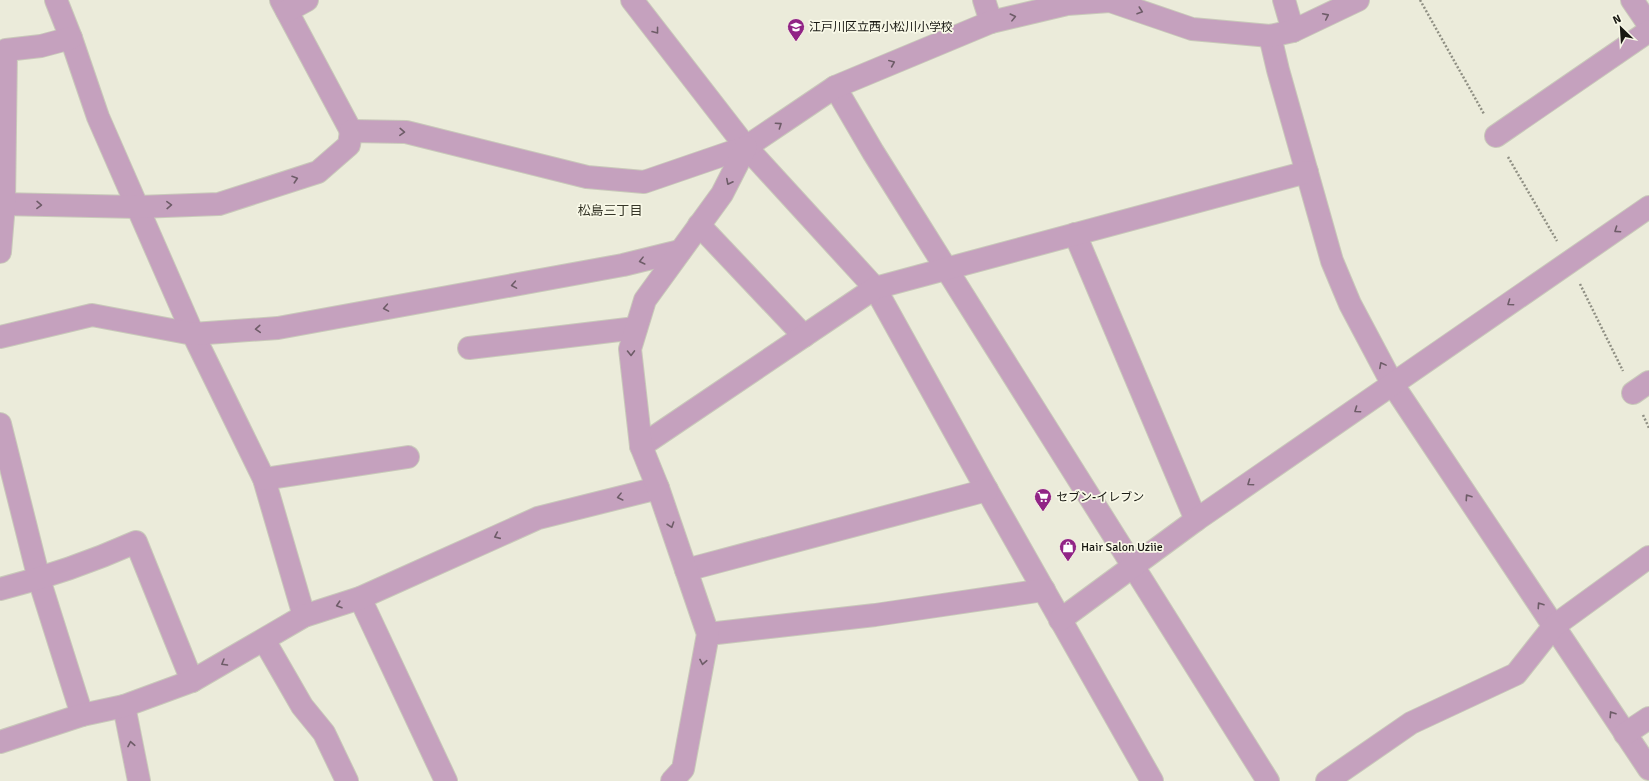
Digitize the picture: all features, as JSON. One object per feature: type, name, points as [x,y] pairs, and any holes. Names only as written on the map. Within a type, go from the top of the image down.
[{"type":"street","points":[[56,0],[71,38],[98,117],[193,334],[264,479],[304,616]]},
{"type":"street","points":[[2,204],[138,206],[219,204],[318,172],[349,145],[351,131],[284,6],[307,0]]},
{"type":"street","points":[[632,0],[746,147],[875,288],[1060,620],[1152,781]]},
{"type":"street","points":[[984,0],[992,22]]},
{"type":"street","points":[[1284,0],[1293,31]]},
{"type":"street","points":[[351,131],[406,132],[587,177],[644,182],[746,147],[835,87],[992,22],[1066,2],[1110,1],[1192,29],[1270,36],[1293,31],[1358,0]]},
{"type":"street","points":[[1632,0],[1649,24]]},
{"type":"street","points":[[1496,136],[1649,30]]},
{"type":"street","points":[[1270,36],[1278,70],[1332,261],[1350,304],[1393,385],[1649,769]]},
{"type":"street","points":[[0,252],[6,50],[40,46],[71,38]]},
{"type":"street","points":[[835,87],[873,152],[1268,781]]},
{"type":"street","points":[[672,781],[683,768],[708,634],[658,488],[641,446],[630,349],[644,300],[722,194],[746,147]]},
{"type":"street","points":[[641,446],[875,288],[1307,172]]},
{"type":"street","points":[[1060,620],[1196,520],[1649,208]]},
{"type":"street","points":[[699,225],[804,336]]},
{"type":"street","points":[[1075,234],[1196,520]]},
{"type":"street","points":[[0,338],[92,315],[193,334],[278,328],[623,266],[680,252]]},
{"type":"street","points":[[469,348],[636,328]]},
{"type":"street","points":[[0,424],[39,579],[82,715]]},
{"type":"street","points":[[264,479],[408,457]]},
{"type":"street","points":[[0,742],[82,715],[124,706],[192,681],[304,616],[360,598],[538,518],[658,488]]},
{"type":"street","points":[[686,570],[987,490]]},
{"type":"street","points":[[0,589],[39,579],[94,561],[136,542],[192,681]]},
{"type":"street","points":[[1327,781],[1411,723],[1516,674],[1554,626],[1649,557]]},
{"type":"street","points":[[708,634],[875,615],[1044,590]]},
{"type":"street","points":[[360,598],[446,781]]},
{"type":"street","points":[[264,640],[302,706],[324,733],[347,781]]},
{"type":"street","points":[[124,706],[139,781]]},
{"type":"street","points":[[1625,734],[1649,718]]},
{"type":"path","points":[[1420,0],[1496,136]]},
{"type":"place","name":"江戸川区立西小松川小学校","points":[[796,42]]},
{"type":"place","name":"セブン-イレブン","points":[[1043,512]]},
{"type":"place","name":"Hair Salon Uziie","points":[[1068,562]]},
{"type":"district","name":"松島三丁目","points":[[610,211]]}]
